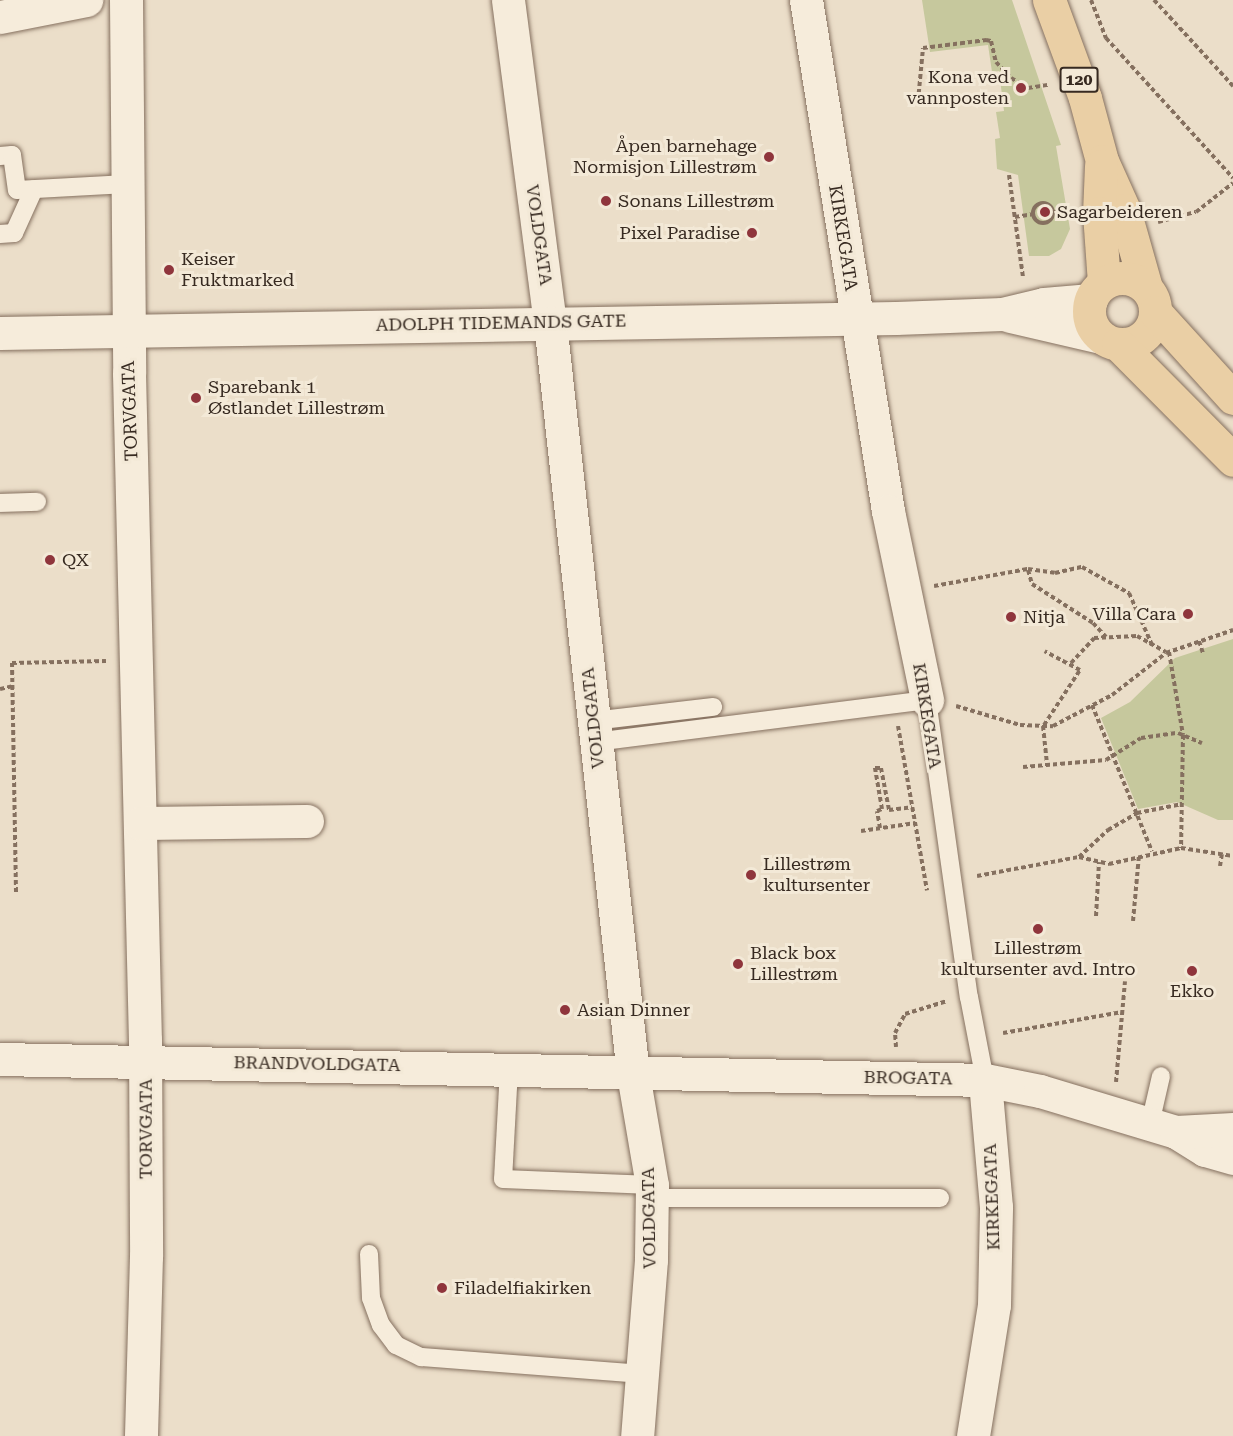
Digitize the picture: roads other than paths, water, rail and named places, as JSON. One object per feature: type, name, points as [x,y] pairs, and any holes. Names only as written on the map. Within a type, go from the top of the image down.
[{"type":"main road","name":"120","points":[[1049,0],[1085,98],[1101,161],[1124,210],[1150,300]]},
{"type":"main road","name":"120","points":[[1101,161],[1097,292],[1090,320],[1233,460]]},
{"type":"main road","name":"120","points":[[1097,292],[1121,278],[1150,300],[1233,398]]},
{"type":"main road","points":[[1109,341],[1129,344],[1148,333],[1150,300]]},
{"type":"street","points":[[0,17],[86,0]]},
{"type":"street","name":"TORVGATA","points":[[126,0],[128,330],[145,1051],[146,1256],[141,1436]]},
{"type":"street","name":"VOLDGATA","points":[[508,0],[550,323],[633,1074],[652,1191],[643,1374],[637,1436]]},
{"type":"street","name":"KIRKEGATA","points":[[806,0],[888,511],[928,705]]},
{"type":"street","name":"ADOLPH TIDEMANDS GATE","points":[[0,333],[1002,314],[1097,292]]},
{"type":"street","name":"ADOLPH TIDEMANDS GATE","points":[[1002,314],[1109,341]]},
{"type":"street","points":[[140,823],[307,821]]},
{"type":"street","name":"BRANDVOLDGATA","points":[[0,1059],[145,1051],[633,1074]]},
{"type":"street","name":"BROGATA","points":[[633,1074],[985,1080],[1163,1128],[1205,1150],[1233,1158]]},
{"type":"street","name":"KIRKEGATA","points":[[973,1436],[994,1305],[996,1207],[985,1080]]},
{"type":"street","name":"BROGATA","points":[[1163,1128],[1233,1129]]},
{"type":"lane","points":[[0,156],[12,155],[17,190],[127,184]]},
{"type":"lane","points":[[0,234],[14,233],[34,189]]},
{"type":"lane","points":[[0,503],[37,502]]},
{"type":"lane","points":[[594,732],[928,705]]},
{"type":"lane","name":"KIRKEGATA","points":[[928,705],[969,997],[985,1080]]},
{"type":"lane","points":[[594,732],[712,707]]},
{"type":"lane","points":[[509,1069],[503,1179],[652,1191],[940,1198]]},
{"type":"lane","points":[[1161,1076],[1163,1128]]},
{"type":"lane","points":[[369,1254],[371,1298],[381,1325],[396,1345],[420,1357],[643,1374]]},
{"type":"place","name":"Kona ved vannposten","points":[[1021,88]]},
{"type":"place","name":"Åpen barnehage Normisjon Lillestrøm","points":[[769,157]]},
{"type":"place","name":"Sonans Lillestrøm","points":[[606,201]]},
{"type":"place","name":"Sagarbeideren","points":[[1045,212]]},
{"type":"place","name":"Pixel Paradise","points":[[752,233]]},
{"type":"place","name":"Keiser Fruktmarked","points":[[169,270]]},
{"type":"place","name":"Sparebank 1 Østlandet Lillestrøm","points":[[196,398]]},
{"type":"place","name":"QX","points":[[50,560]]},
{"type":"place","name":"Villa Cara","points":[[1188,614]]},
{"type":"place","name":"Nitja","points":[[1011,617]]},
{"type":"place","name":"Lillestrøm kultursenter","points":[[751,875]]},
{"type":"place","name":"Lillestrøm kultursenter avd. Intro","points":[[1038,929]]},
{"type":"place","name":"Black box Lillestrøm","points":[[738,964]]},
{"type":"place","name":"Ekko","points":[[1192,971]]},
{"type":"place","name":"Asian Dinner","points":[[565,1010]]},
{"type":"place","name":"Filadelfiakirken","points":[[442,1288]]}]
